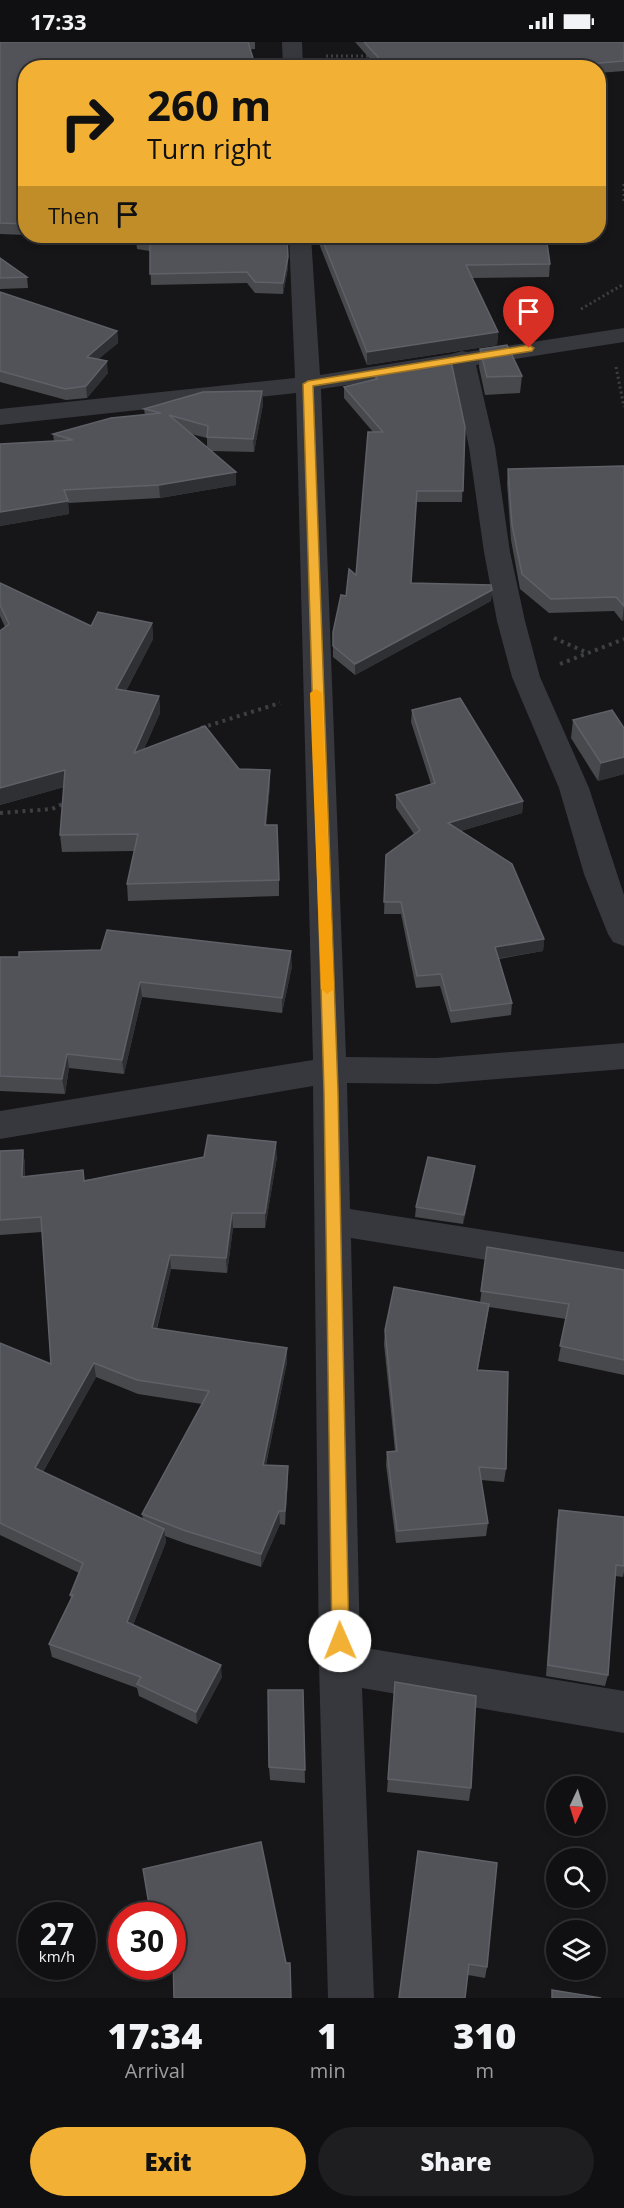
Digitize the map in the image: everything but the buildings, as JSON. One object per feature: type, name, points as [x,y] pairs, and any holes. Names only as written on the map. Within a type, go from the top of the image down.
[{"type":"street","points":[[300,243],[308,384],[316,691],[330,1070],[340,1664],[351,1998]]},
{"type":"street","points":[[0,417],[308,384],[462,358],[624,335]]},
{"type":"street","points":[[462,358],[482,447],[499,564],[526,677],[570,777],[600,874],[624,934]]},
{"type":"street","points":[[0,1125],[330,1070],[436,1071],[624,1056]]},
{"type":"street","points":[[334,1221],[624,1267]]},
{"type":"street","points":[[340,1664],[624,1712]]},
{"type":"path","points":[[293,55],[375,56]]},
{"type":"path","points":[[624,184],[624,201]]},
{"type":"path","points":[[526,677],[624,639]]},
{"type":"path","points":[[201,729],[316,691]]},
{"type":"path","points":[[0,813],[52,809],[71,801]]},
{"type":"slow traffic","points":[[316,693],[327,989]]},
{"type":"route","points":[[340,1641],[331,1091],[316,691],[308,384],[529,348]]}]
